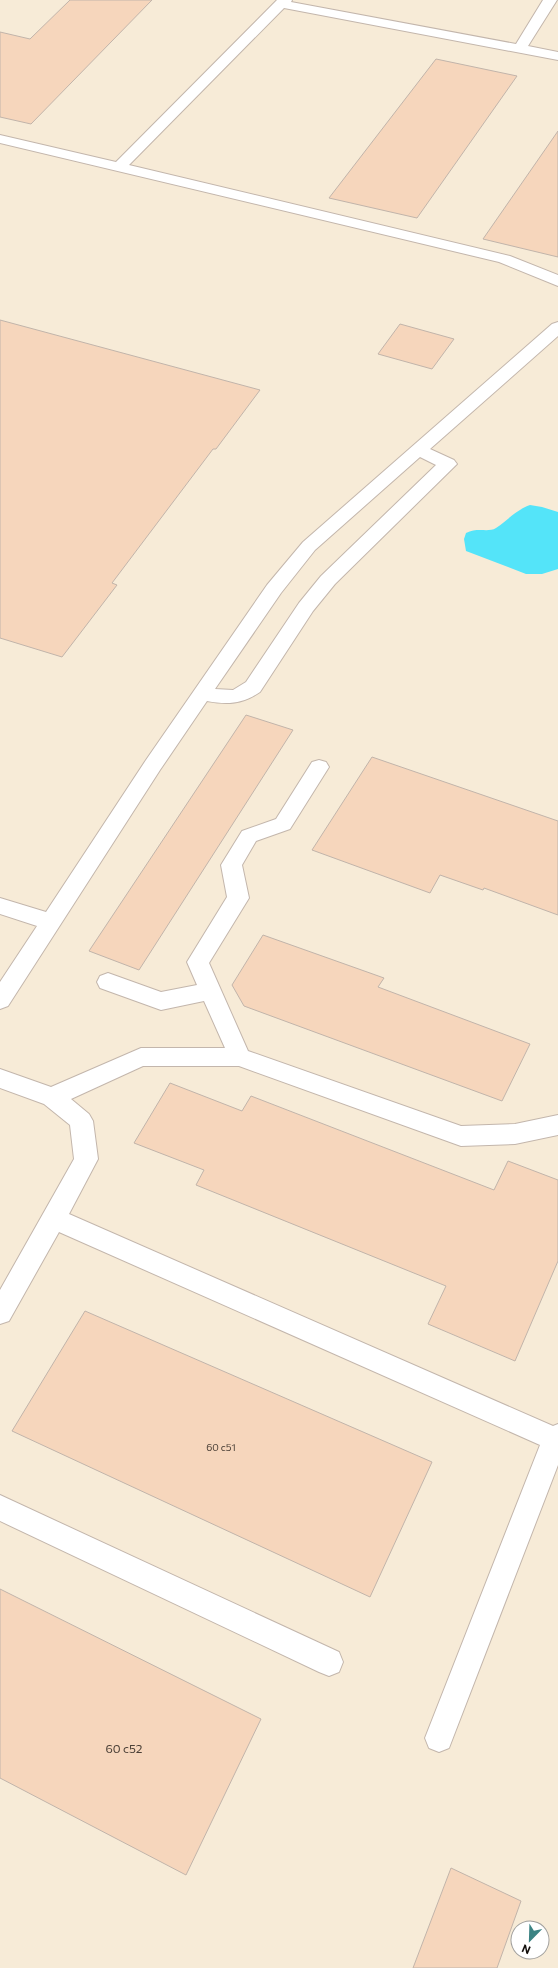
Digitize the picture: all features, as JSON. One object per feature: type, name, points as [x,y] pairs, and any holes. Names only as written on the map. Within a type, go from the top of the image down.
[{"type":"lane","points":[[520,48],[550,0]]},
{"type":"lane","points":[[119,167],[284,2],[558,56]]},
{"type":"lane","points":[[0,139],[504,259],[558,281]]},
{"type":"lane","points":[[0,1000],[153,765],[274,589],[309,546],[558,327]]},
{"type":"lane","points":[[203,692],[225,698],[233,698],[240,697],[253,688],[306,608],[328,580],[448,464],[418,450]]},
{"type":"lane","points":[[240,1057],[198,962],[238,898],[231,865],[249,836],[283,824],[319,767]]},
{"type":"lane","points":[[0,906],[51,922]]},
{"type":"lane","points":[[108,982],[161,1001],[210,991]]},
{"type":"lane","points":[[52,1097],[141,1057],[240,1057],[461,1136],[515,1134],[558,1125]]},
{"type":"lane","points":[[0,1078],[52,1097],[81,1121],[86,1159],[54,1219],[0,1313]]},
{"type":"lane","points":[[54,1219],[557,1437],[439,1738]]},
{"type":"lane","points":[[0,1508],[330,1662]]},
{"type":"shaded area","points":[[0,0],[558,0],[558,1968],[0,1968]]},
{"type":"water","points":[[530,505],[558,512],[558,569],[542,574],[526,574],[466,551],[464,539],[466,533],[475,530],[490,530],[496,528],[512,515]]},
{"type":"building","points":[[70,0],[152,0],[31,124],[0,117],[0,32],[30,39]]},
{"type":"building","points":[[436,59],[517,76],[417,218],[329,198]]},
{"type":"building","points":[[558,131],[558,257],[483,239]]},
{"type":"building","points":[[0,320],[260,390],[216,449],[213,449],[112,583],[117,585],[62,657],[0,638]]},
{"type":"building","points":[[400,324],[454,339],[432,369],[378,354]]},
{"type":"building","points":[[246,715],[293,730],[139,970],[89,951]]},
{"type":"building","points":[[372,757],[558,821],[558,915],[484,888],[483,890],[440,875],[430,893],[312,850]]},
{"type":"building","points":[[263,935],[384,978],[378,987],[530,1044],[502,1101],[244,1006],[232,985]]},
{"type":"building","points":[[170,1083],[242,1111],[251,1096],[494,1190],[508,1161],[558,1180],[558,1261],[515,1361],[428,1324],[446,1286],[196,1185],[204,1170],[134,1143]]},
{"type":"building","points":[[85,1311],[432,1462],[370,1597],[12,1431]]},
{"type":"building","points":[[0,1589],[261,1719],[186,1875],[0,1778]]},
{"type":"building","points":[[451,1868],[521,1901],[514,1920],[510,1920],[510,1932],[497,1968],[413,1968]]}]
